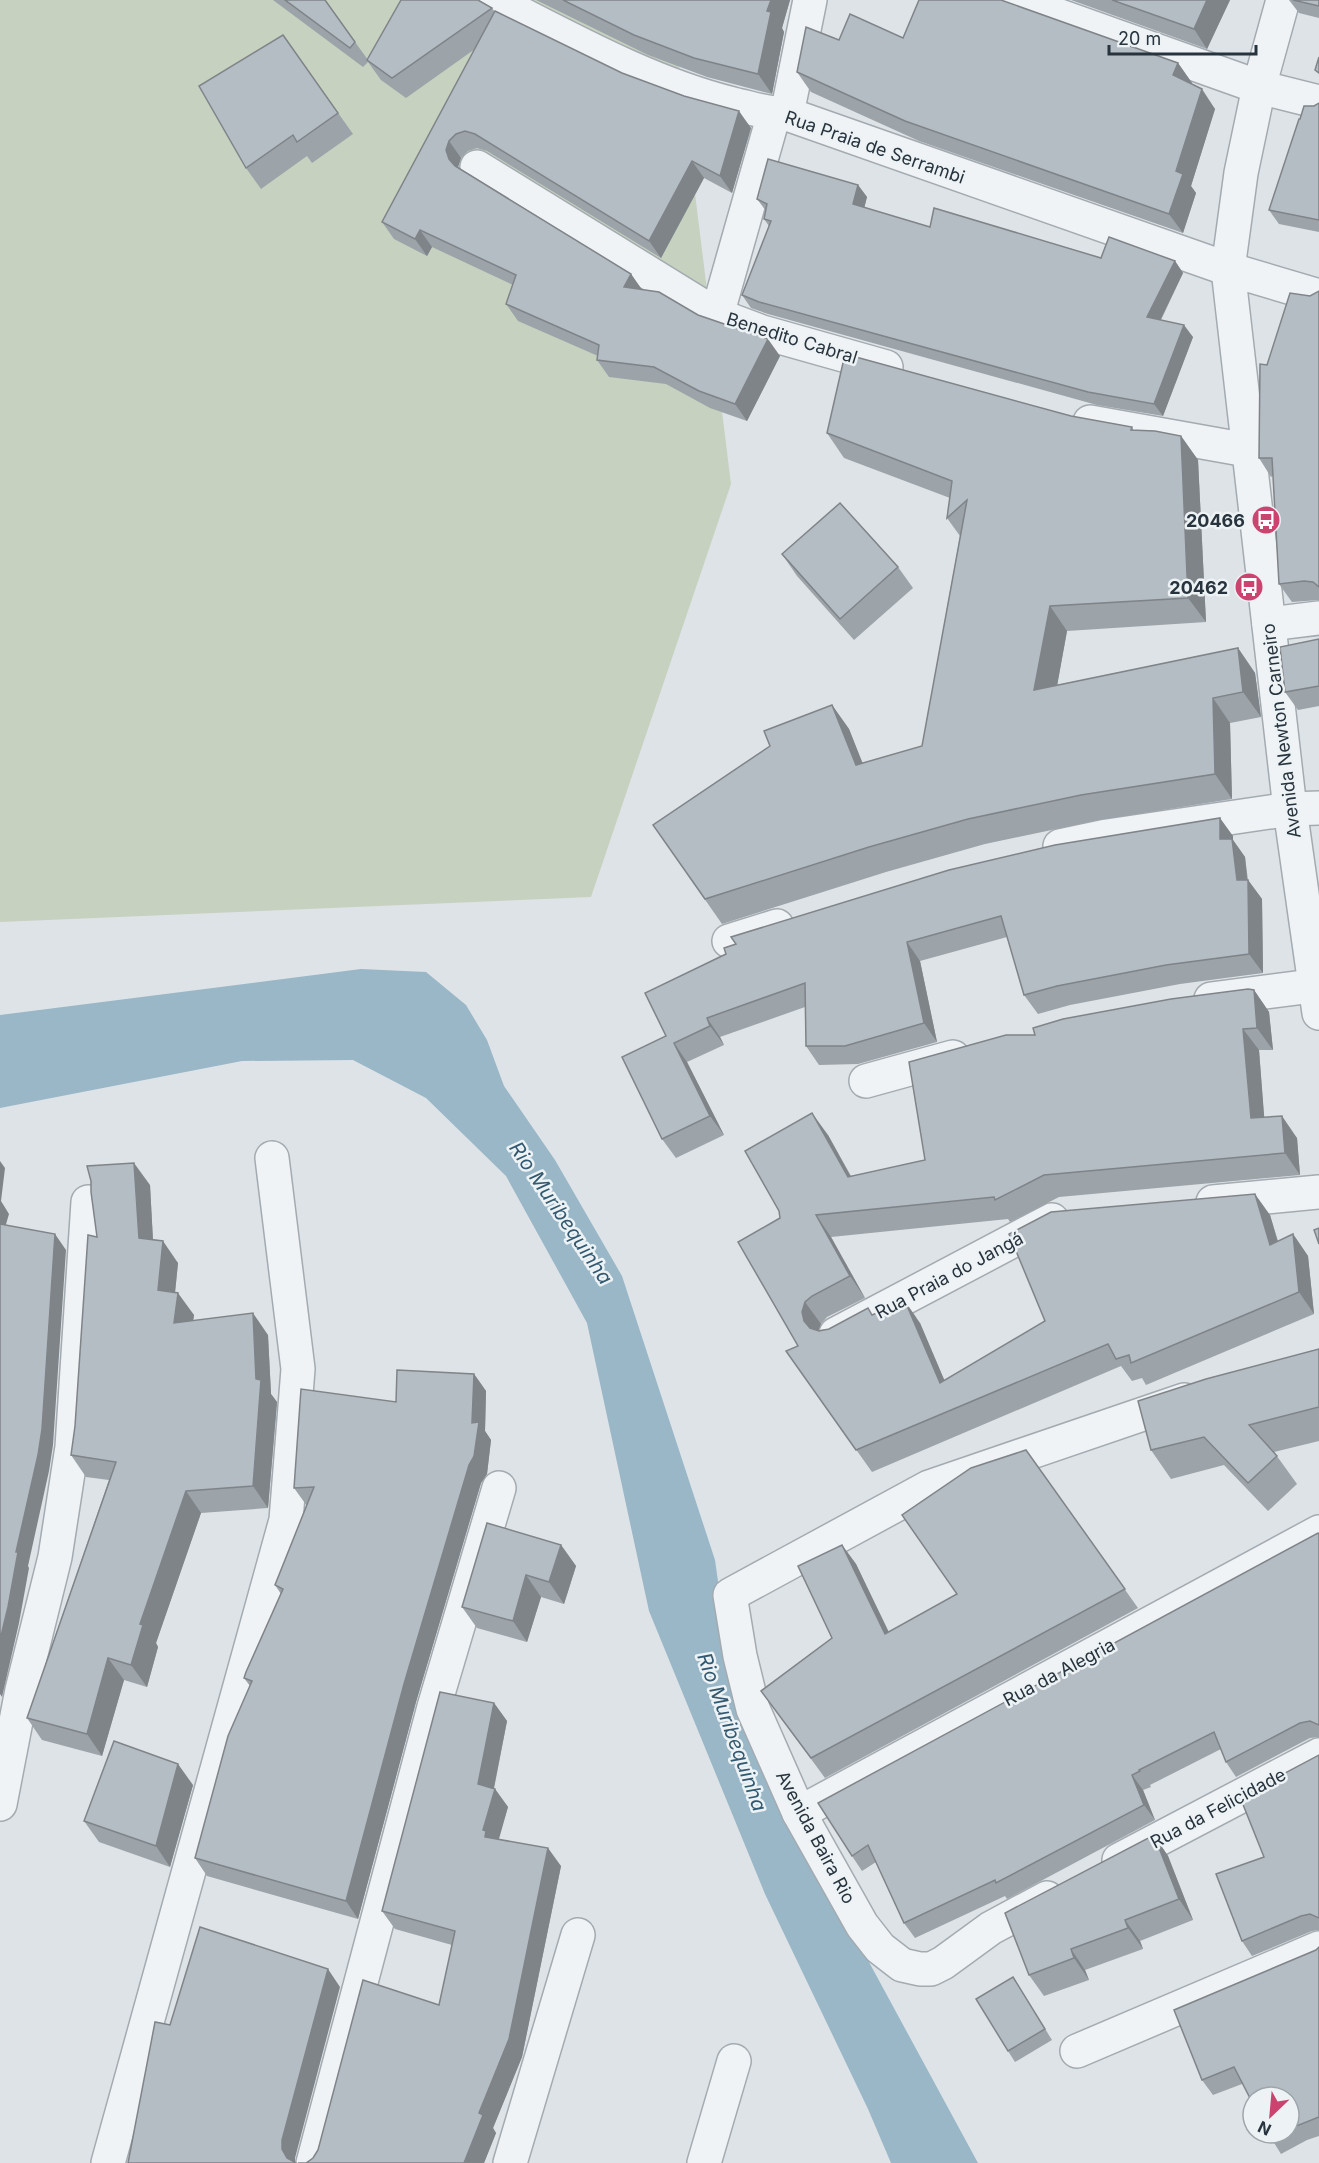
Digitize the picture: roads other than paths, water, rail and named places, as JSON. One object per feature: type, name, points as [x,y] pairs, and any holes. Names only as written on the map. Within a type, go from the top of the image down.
[{"type":"street","name":"Rua Praia de Serrambi","points":[[494,0],[590,49],[705,97],[780,114],[1228,269],[1319,296]]},
{"type":"street","points":[[717,315],[780,114],[810,0]]},
{"type":"street","points":[[1015,0],[1259,87],[1319,102]]},
{"type":"street","name":"Avenida Newton Carneiro","points":[[1283,0],[1259,87],[1241,173],[1228,269],[1247,450],[1269,624],[1305,808],[1318,995]]},
{"type":"street","name":"Benedito Cabral","points":[[477,167],[717,315],[762,332],[910,374]]},
{"type":"street","points":[[1058,414],[1093,423],[1247,450]]},
{"type":"street","points":[[1269,624],[1319,618]]},
{"type":"street","points":[[1026,854],[1107,836],[1305,808]]},
{"type":"street","points":[[729,941],[806,917]]},
{"type":"street","points":[[1183,1002],[1318,995]]},
{"type":"street","points":[[866,1082],[986,1048]]},
{"type":"street","points":[[108,2163],[286,1520],[298,1369],[272,1158]]},
{"type":"street","points":[[1178,1205],[1319,1192]]},
{"type":"street","points":[[0,1804],[22,1690],[55,1557],[72,1447],[88,1202]]},
{"type":"street","name":"Rua Praia do Jangá","points":[[836,1334],[1073,1215]]},
{"type":"street","name":"Avenida Baira Rio","points":[[991,1928],[943,1964],[932,1969],[902,1965],[880,1948],[862,1925],[800,1813],[753,1709],[740,1656],[730,1595],[929,1487],[1208,1392]]},
{"type":"street","points":[[313,2163],[434,1707],[499,1488]]},
{"type":"street","name":"Rua da Alegria","points":[[800,1813],[1319,1532]]},
{"type":"street","name":"Rua da Felicidade","points":[[991,1928],[1319,1755]]},
{"type":"street","points":[[510,2163],[578,1935]]},
{"type":"street","points":[[1077,2051],[1319,1948]]},
{"type":"street","points":[[704,2163],[734,2061]]},
{"type":"water","name":"Rio Muribequinha","points":[[361,969],[426,972],[466,1005],[487,1040],[504,1086],[555,1160],[622,1276],[715,1560],[728,1652],[787,1811],[978,2163],[891,2163],[868,2109],[765,1894],[649,1611],[587,1323],[506,1176],[426,1098],[353,1060],[242,1061],[0,1108],[0,1015]]},
{"type":"place","name":"20466","points":[[1266,520]]},
{"type":"place","name":"20462","points":[[1249,587]]}]
